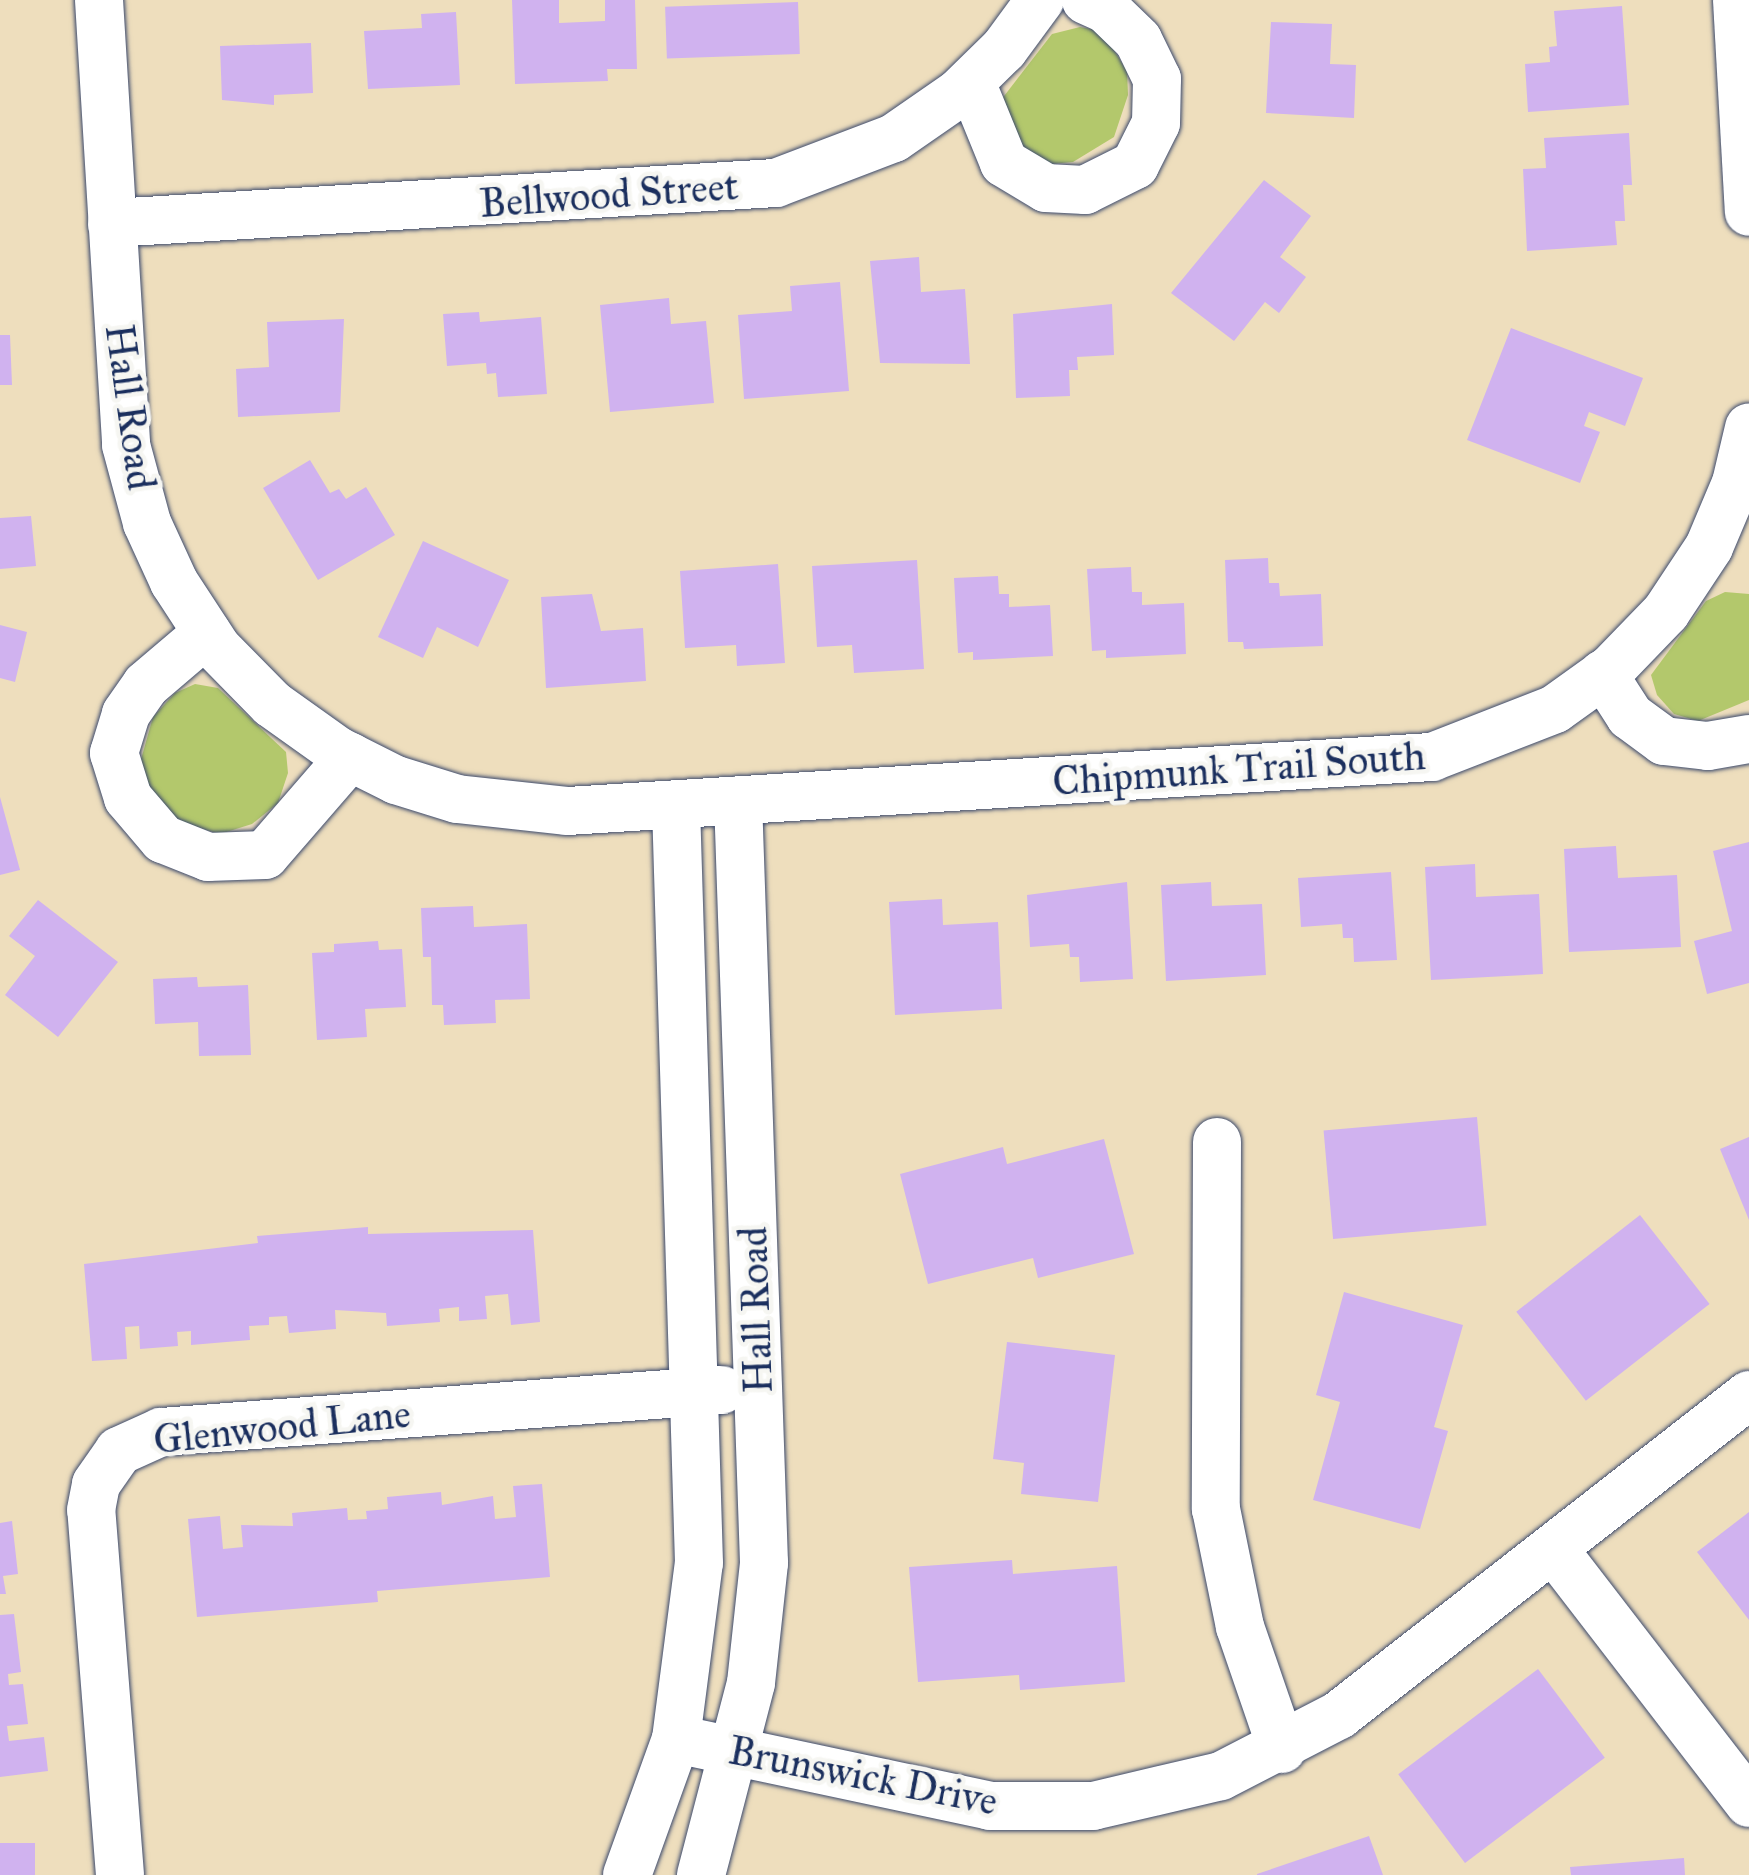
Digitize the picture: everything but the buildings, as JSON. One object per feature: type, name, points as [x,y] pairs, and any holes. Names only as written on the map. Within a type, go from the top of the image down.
[{"type":"street","name":"Hall Road","points":[[99,0],[126,445],[147,523],[174,582],[207,633],[272,704],[350,757],[456,799],[520,809],[738,800],[764,1563],[737,1750],[701,1875]]},
{"type":"street","name":"Bellwood Street","points":[[112,224],[760,186],[822,170],[894,138],[971,82],[1040,0]]},
{"type":"street","points":[[971,82],[1004,163],[1046,188],[1085,190],[1135,165],[1156,123],[1157,78],[1138,40],[1106,8],[1086,0]]},
{"type":"street","points":[[1737,0],[1749,212]]},
{"type":"street","name":"Chipmunk Trail South","points":[[738,800],[1386,764],[1448,753],[1521,727],[1604,674],[1682,588],[1732,541],[1749,428]]},
{"type":"street","points":[[207,633],[146,685],[114,753],[128,798],[163,839],[208,857],[265,855],[350,757]]},
{"type":"street","points":[[1604,674],[1630,716],[1664,741],[1708,746],[1749,739]]},
{"type":"street","name":"Hall Road","points":[[627,1875],[676,1739],[699,1563],[676,804]]},
{"type":"street","points":[[1216,1142],[1216,1510],[1240,1627],[1282,1749]]},
{"type":"street","name":"Glenwood Lane","points":[[120,1875],[91,1510],[96,1484],[119,1451],[160,1432],[759,1387]]},
{"type":"street","name":"Brunswick Drive","points":[[676,1739],[942,1799],[1039,1808],[1158,1795],[1282,1749],[1339,1715],[1555,1551],[1749,1395]]},
{"type":"street","points":[[1555,1551],[1749,1803]]},
{"type":"green space","points":[[1080,27],[1102,31],[1127,71],[1128,95],[1114,137],[1073,162],[1041,165],[1015,154],[1001,100],[1052,34]]},
{"type":"green space","points":[[1725,592],[1749,594],[1749,700],[1698,721],[1674,714],[1657,695],[1651,675],[1706,601]]},
{"type":"green space","points":[[195,684],[218,688],[286,752],[288,773],[278,803],[252,824],[220,834],[172,820],[145,786],[140,763],[153,717],[175,693]]}]
